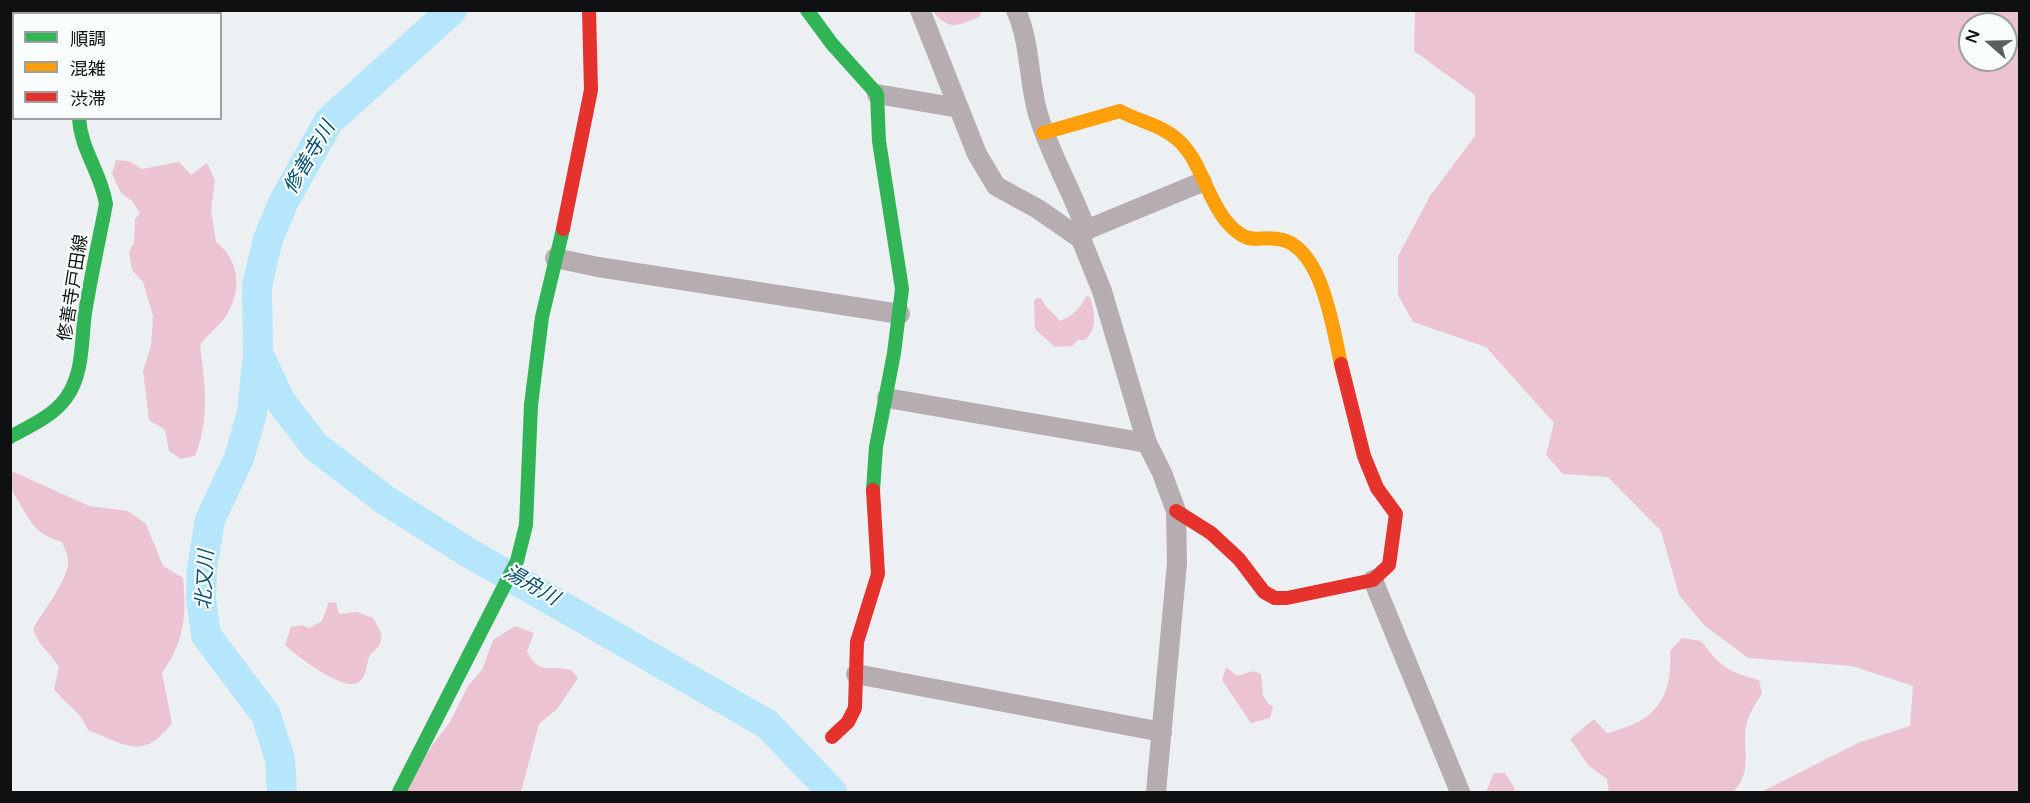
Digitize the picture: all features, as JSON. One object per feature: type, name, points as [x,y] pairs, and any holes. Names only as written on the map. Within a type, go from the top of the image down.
[{"type":"street","points":[[399,792],[517,561],[526,525],[534,375],[555,258],[591,90],[589,10]]},
{"type":"street","points":[[807,10],[832,45],[877,94],[959,108]]},
{"type":"street","points":[[920,10],[976,154],[996,186],[1083,235]]},
{"type":"street","points":[[1016,10],[1024,29],[1037,111],[1043,133],[1102,291],[1147,443],[1162,473],[1176,511],[1177,563],[1156,792]]},
{"type":"street","points":[[832,738],[848,722],[855,708],[857,642],[878,574],[873,483],[876,447],[887,398],[902,289],[879,141],[877,94]]},
{"type":"street","points":[[1043,133],[1120,111],[1181,143],[1227,222],[1249,239],[1283,240],[1296,246],[1317,274],[1364,456],[1377,488],[1396,514],[1389,565],[1373,580],[1287,598],[1275,598],[1264,592],[1239,559],[1211,534],[1176,511]]},
{"type":"street","name":"修善寺戸田線","points":[[10,437],[54,411],[66,398],[75,383],[82,354],[84,316],[106,204],[101,179],[80,138],[79,120]]},
{"type":"street","points":[[1083,235],[1202,182]]},
{"type":"street","points":[[555,258],[598,267],[900,314]]},
{"type":"street","points":[[887,398],[1147,443]]},
{"type":"street","points":[[1373,580],[1460,792]]},
{"type":"street","points":[[856,674],[1162,732]]},
{"type":"shaded area","points":[[933,11],[982,11],[979,17],[954,25],[944,22]]},
{"type":"shaded area","points":[[1415,11],[2019,11],[2019,792],[1761,792],[1860,742],[1910,726],[1913,686],[1852,666],[1748,658],[1704,625],[1679,595],[1661,531],[1608,477],[1563,474],[1546,455],[1554,423],[1486,347],[1413,322],[1398,295],[1398,256],[1430,196],[1475,136],[1475,95],[1414,51]]},
{"type":"shaded area","points":[[116,160],[129,161],[142,169],[179,162],[191,175],[207,163],[215,180],[211,210],[216,242],[223,248],[233,264],[236,290],[228,314],[200,345],[205,401],[203,429],[195,456],[181,459],[169,451],[165,430],[149,420],[143,371],[151,346],[153,316],[143,282],[132,270],[129,252],[134,243],[135,219],[140,213],[132,201],[121,193],[112,174]]},
{"type":"shaded area","points":[[1086,296],[1090,297],[1094,324],[1085,340],[1078,340],[1072,346],[1055,347],[1035,329],[1034,301],[1037,298],[1041,298],[1059,321],[1076,312]]},
{"type":"shaded area","points":[[14,472],[89,506],[128,511],[146,524],[163,566],[183,578],[182,628],[175,650],[162,673],[172,723],[162,735],[152,742],[143,746],[133,746],[88,730],[78,713],[54,689],[59,667],[39,641],[33,629],[66,574],[68,559],[62,542],[39,530],[27,516],[12,489],[11,474]]},
{"type":"shaded area","points":[[329,602],[336,603],[339,614],[357,612],[373,618],[380,632],[380,643],[369,657],[365,674],[359,682],[352,684],[332,678],[285,645],[291,627],[302,625],[309,628],[322,621]]},
{"type":"shaded area","points":[[515,626],[534,633],[527,651],[535,663],[545,668],[571,670],[578,678],[557,709],[539,724],[521,792],[406,792],[422,759],[450,722],[468,686],[482,670],[493,640]]},
{"type":"shaded area","points":[[1682,638],[1701,641],[1726,667],[1759,680],[1762,693],[1748,719],[1744,774],[1740,783],[1733,792],[1609,792],[1607,779],[1589,766],[1570,739],[1594,719],[1607,733],[1637,722],[1648,715],[1664,696],[1670,668],[1670,651]]},
{"type":"shaded area","points":[[1226,667],[1237,676],[1253,671],[1261,674],[1263,695],[1268,704],[1273,706],[1270,718],[1251,723],[1222,680]]},
{"type":"shaded area","points":[[1494,773],[1505,773],[1515,789],[1513,792],[1486,792]]},
{"type":"waterway","name":"北又川","points":[[282,792],[280,759],[266,715],[206,635],[201,598],[202,568],[210,520],[239,458],[252,413],[258,353],[257,286],[268,239],[284,201],[329,121],[452,10]]},
{"type":"waterway","name":"湯舟川","points":[[258,353],[281,402],[315,446],[385,500],[469,553],[767,724],[832,792]]},
{"type":"traffic: fast","points":[[807,10],[832,44],[877,94],[879,141],[902,289],[894,353],[876,447],[873,490]]},
{"type":"traffic: fast","points":[[10,437],[55,410],[72,388],[79,368],[85,313],[106,204],[100,182],[83,141],[79,120]]},
{"type":"traffic: fast","points":[[399,792],[517,561],[526,525],[531,405],[542,317],[563,229]]},
{"type":"traffic: slow","points":[[1043,133],[1120,111],[1171,134],[1192,157],[1213,201],[1235,230],[1248,238],[1283,240],[1297,247],[1308,259],[1324,293],[1341,364]]},
{"type":"traffic: jam","points":[[563,229],[591,90],[589,10]]},
{"type":"traffic: jam","points":[[1176,511],[1211,533],[1239,559],[1264,592],[1275,598],[1287,598],[1373,580],[1389,565],[1396,514],[1377,488],[1364,456],[1341,364]]},
{"type":"traffic: jam","points":[[832,737],[848,722],[855,708],[857,642],[878,574],[873,490]]},
{"type":"water label","name":"修善寺川","points":[[310,158]]}]
